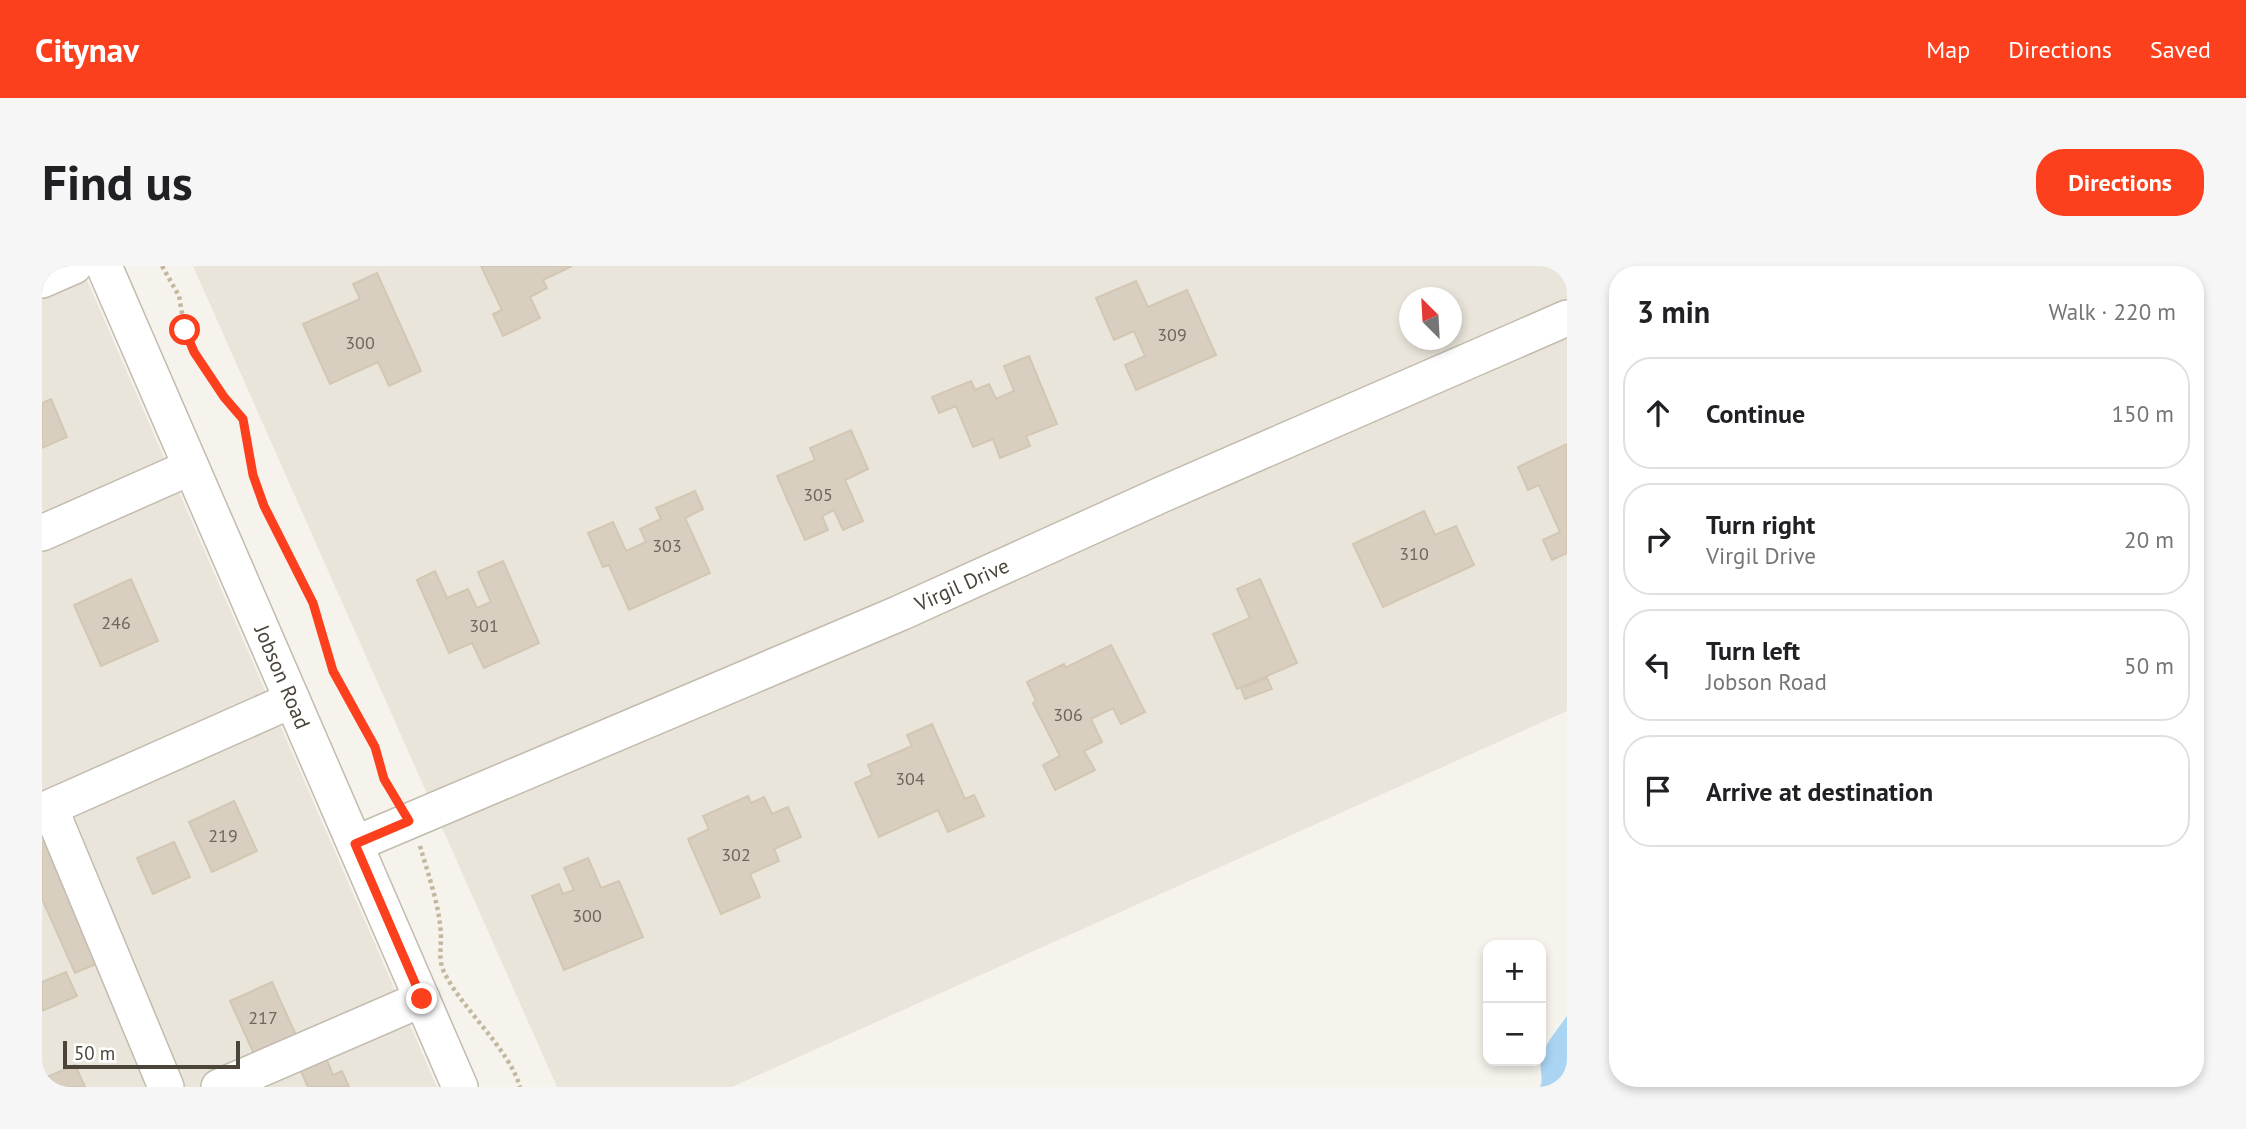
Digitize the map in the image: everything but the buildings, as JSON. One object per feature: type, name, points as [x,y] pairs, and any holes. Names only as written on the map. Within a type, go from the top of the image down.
[{"type":"street","points":[[42,280],[99,267]]},
{"type":"street","name":"Jobson Road","points":[[99,267],[191,467],[460,1087]]},
{"type":"street","name":"Virgil Drive","points":[[355,844],[900,613],[1567,318]]},
{"type":"street","points":[[42,533],[191,467]]},
{"type":"street","points":[[166,1087],[46,809],[292,700]]},
{"type":"street","points":[[219,1087],[422,999]]},
{"type":"path","points":[[162,266],[179,296],[185,330],[194,352],[224,397],[243,419],[253,475],[264,506],[313,603],[333,671],[375,747],[384,779],[419,842],[432,887],[441,937],[439,951],[443,970],[509,1063],[520,1087]]},
{"type":"shaded area","points":[[42,266],[81,266],[437,1087],[42,1087]]},
{"type":"shaded area","points":[[193,266],[1567,266],[1567,711],[732,1087],[557,1087]]},
{"type":"water","points":[[1567,1016],[1567,1087],[1540,1087],[1541,1066],[1546,1066],[1546,1046]]},
{"type":"route","points":[[185,330],[194,352],[224,397],[243,419],[253,475],[264,506],[313,603],[333,671],[375,747],[384,779],[409,821],[355,844],[422,999]]}]
